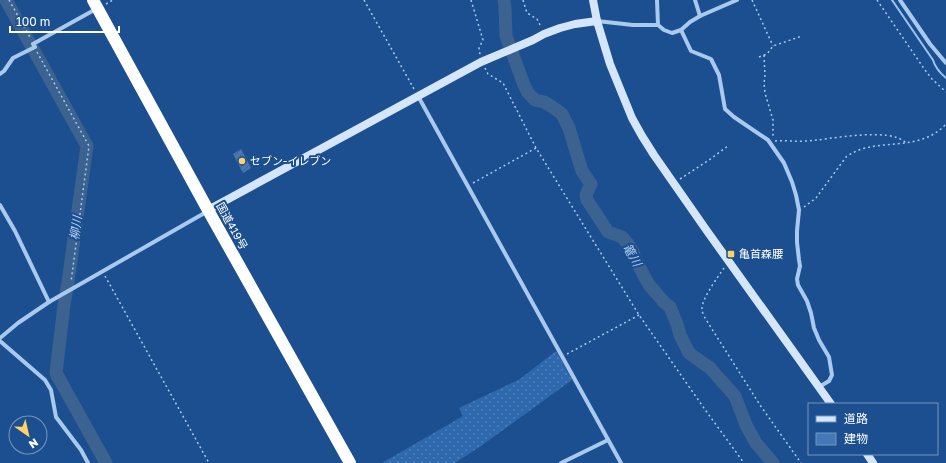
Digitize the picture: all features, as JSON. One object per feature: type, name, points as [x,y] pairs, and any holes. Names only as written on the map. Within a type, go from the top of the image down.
[{"type":"highway","name":"国道419号","points":[[95,4],[208,210],[350,463]]},
{"type":"street","points":[[593,0],[597,21],[610,64],[632,118],[654,155],[830,403]]},
{"type":"street","points":[[657,0],[658,25]]},
{"type":"street","points":[[695,0],[700,16]]},
{"type":"street","points":[[88,463],[81,450],[56,417],[51,390],[45,380],[0,339],[18,323],[49,302],[208,210],[481,62],[534,40],[544,34],[575,24],[597,21],[634,26],[658,25],[664,30],[672,33],[681,30],[700,16],[737,0]]},
{"type":"street","points":[[900,0],[930,44],[946,63]]},
{"type":"street","points":[[0,74],[4,71],[13,58],[30,50],[95,4]]},
{"type":"street","points":[[681,30],[691,51],[711,59],[719,75],[725,109],[734,117],[768,140],[784,163],[796,195],[799,210],[797,242],[800,266],[798,286],[807,301],[819,340],[829,357],[832,375],[829,381],[819,387]]},
{"type":"street","points":[[418,96],[621,463]]},
{"type":"street","points":[[0,205],[15,231],[49,302]]},
{"type":"street","points":[[561,463],[608,440]]},
{"type":"path","points":[[9,0],[89,146],[71,282]]},
{"type":"path","points":[[364,0],[418,96]]},
{"type":"path","points":[[471,0],[483,40],[479,48],[481,62],[488,74],[503,83],[536,148],[639,315],[744,463]]},
{"type":"path","points":[[524,0],[527,13],[537,19],[544,34]]},
{"type":"path","points":[[752,0],[773,46]]},
{"type":"path","points":[[877,0],[925,70],[946,92]]},
{"type":"path","points":[[759,57],[767,54],[773,46],[802,36]]},
{"type":"path","points":[[764,55],[765,93],[773,120],[774,136],[772,141],[805,142],[860,135],[885,135],[904,140],[906,143]]},
{"type":"path","points":[[799,210],[816,198],[846,157],[853,152],[860,149],[906,143],[926,138],[946,124]]},
{"type":"path","points":[[674,183],[728,146]]},
{"type":"path","points":[[468,186],[536,148]]},
{"type":"path","points":[[729,261],[714,282],[704,300],[702,310],[705,318],[760,405],[801,463]]},
{"type":"path","points":[[103,271],[209,463]]},
{"type":"path","points":[[562,356],[639,315]]},
{"type":"shaded area","points":[[556,351],[572,380],[455,463],[382,463],[463,416],[459,408],[520,379]]},
{"type":"building","name":"セブン-イレブン","points":[[241,149],[251,168],[243,173],[233,154]]},
{"type":"waterway","name":"柳川","points":[[6,0],[87,146],[64,305],[56,373],[106,463]]},
{"type":"waterway","name":"篭川","points":[[504,0],[506,36],[524,85],[528,93],[535,100],[544,102],[562,114],[569,128],[582,171],[591,184],[586,195],[587,200],[608,232],[622,237],[628,244],[649,285],[670,307],[680,335],[689,353],[710,368],[735,396],[746,425],[756,443],[773,463]]},
{"type":"waterway","points":[[892,0],[933,60],[938,70],[946,78]]},
{"type":"place","name":"セブン-イレブン","points":[[242,161]]},
{"type":"place","name":"亀首森腰","points":[[731,254]]}]
